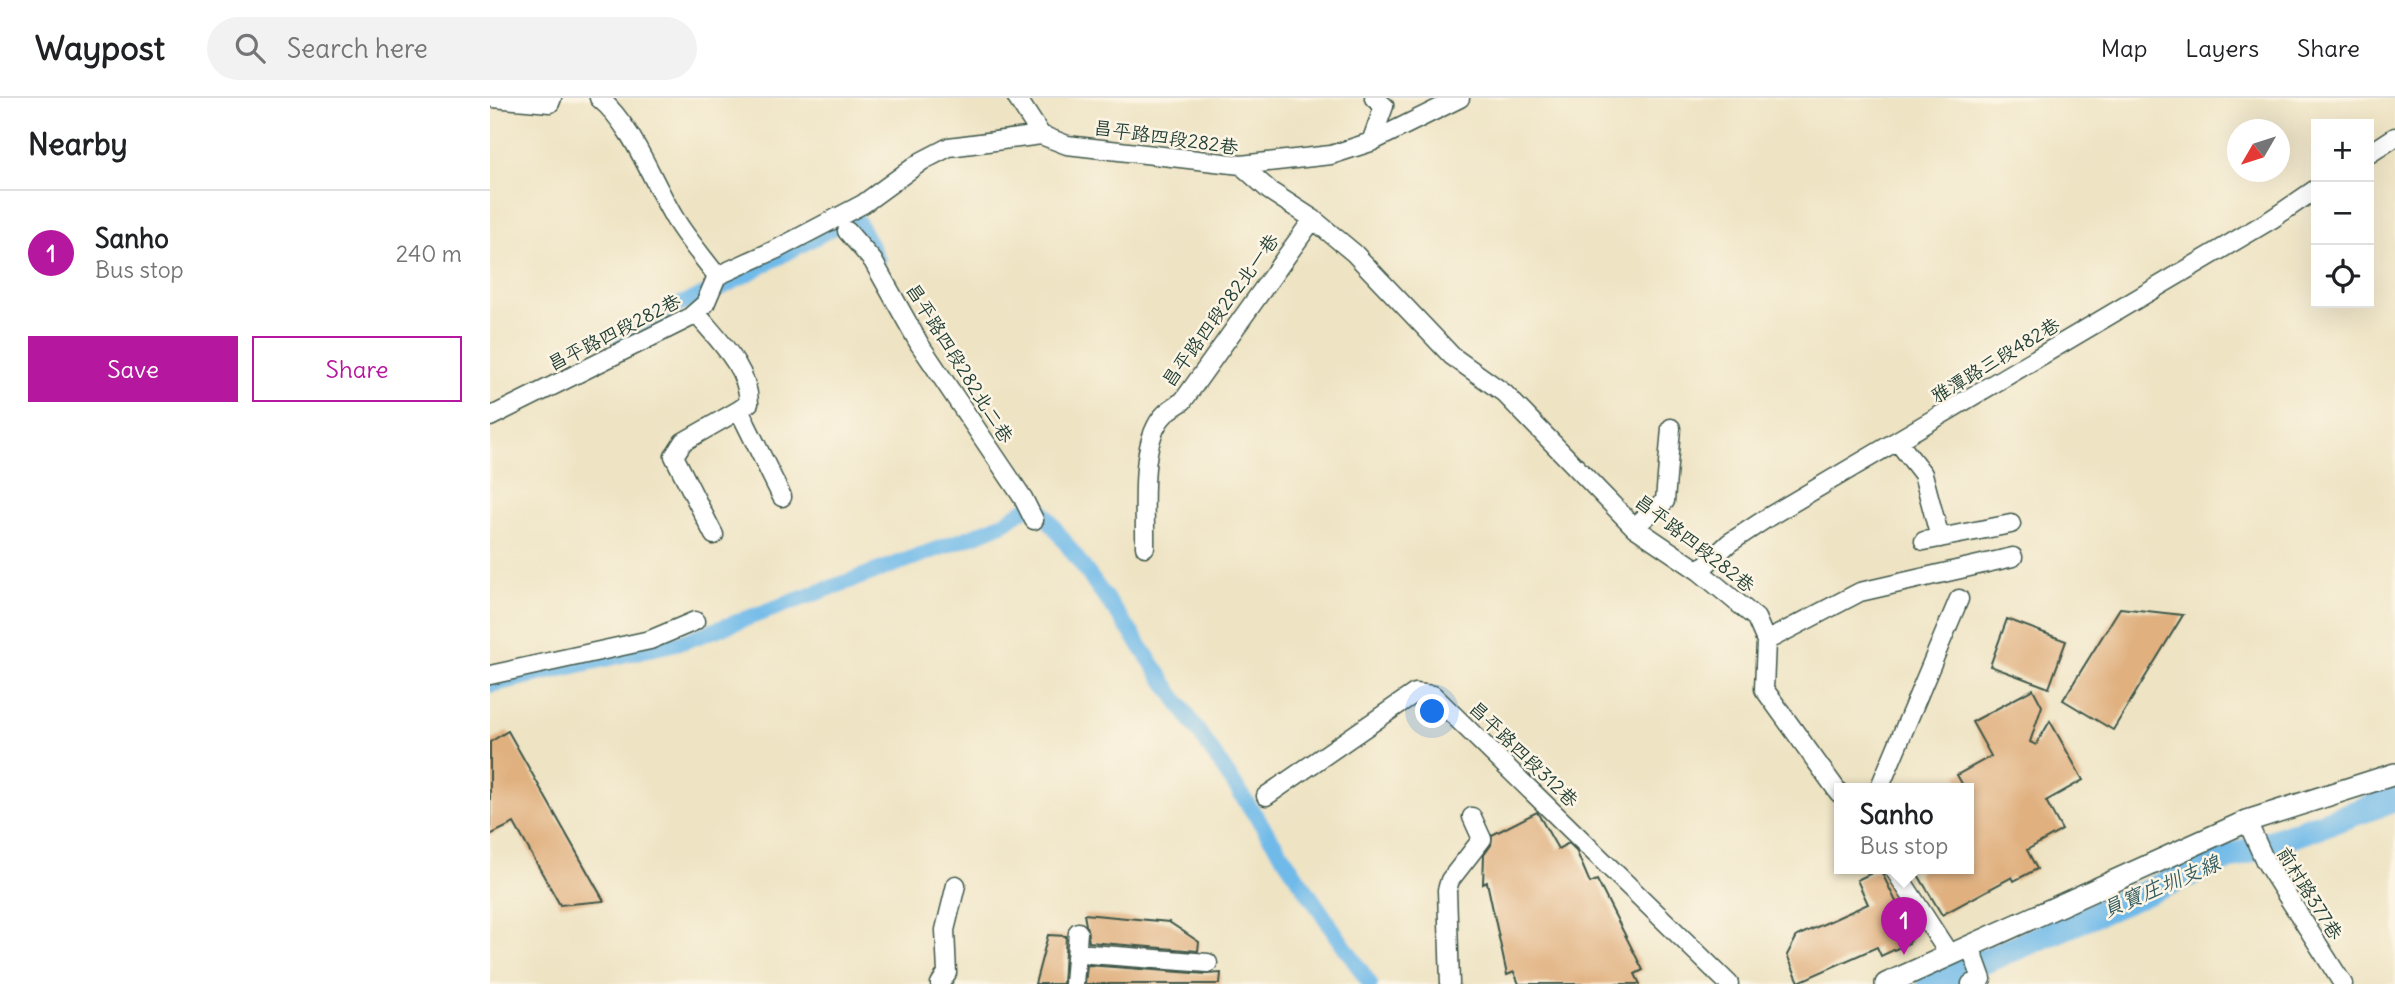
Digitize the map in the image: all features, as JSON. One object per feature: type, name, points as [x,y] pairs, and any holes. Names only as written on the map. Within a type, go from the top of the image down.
[{"type":"street","points":[[493,98],[550,103],[552,98]]},
{"type":"street","points":[[600,98],[608,105],[643,158],[676,220],[715,280]]},
{"type":"street","points":[[1017,98],[1041,135]]},
{"type":"street","points":[[1371,142],[1384,106],[1374,98]]},
{"type":"street","points":[[1241,165],[1331,155],[1371,142],[1460,98]]},
{"type":"street","name":"昌平路四段282巷","points":[[490,417],[616,357],[701,308],[715,280],[863,204],[937,151],[991,140],[1041,135],[1068,145],[1241,165],[1270,191],[1313,219],[1354,253],[1452,356],[1504,393],[1634,527],[1699,571],[1756,618],[1764,630],[1766,641]]},
{"type":"street","points":[[2374,151],[2395,137]]},
{"type":"street","name":"雅潭路三段482巷","points":[[1699,571],[1729,543],[1770,516],[2272,219],[2311,192]]},
{"type":"street","name":"昌平路四段282北一巷","points":[[1146,547],[1146,469],[1151,436],[1164,414],[1183,401],[1313,219]]},
{"type":"street","name":"昌平路四段282北二巷","points":[[847,231],[873,261],[920,345],[1034,520]]},
{"type":"street","points":[[701,308],[738,365],[749,388],[750,403],[683,442],[674,456],[714,534]]},
{"type":"street","points":[[739,410],[782,497]]},
{"type":"street","points":[[1634,527],[1665,501],[1671,428]]},
{"type":"street","points":[[1898,442],[1923,474],[1932,540],[2011,524]]},
{"type":"street","points":[[1834,786],[1764,689],[1766,641],[1860,592],[2013,557]]},
{"type":"street","points":[[1882,783],[1959,599]]},
{"type":"street","points":[[490,675],[650,640],[695,621]]},
{"type":"street","name":"昌平路四段312巷","points":[[1266,796],[1415,693],[1433,695],[1729,984]]},
{"type":"street","points":[[1886,984],[2247,821],[2395,774]]},
{"type":"street","points":[[1450,984],[1447,890],[1450,880],[1482,839],[1472,817]]},
{"type":"street","name":"前村路377巷","points":[[2247,821],[2264,862],[2343,984]]},
{"type":"street","points":[[1897,874],[1949,954]]},
{"type":"street","points":[[940,984],[947,973],[945,930],[956,885]]},
{"type":"street","points":[[1074,984],[1078,932]]},
{"type":"street","points":[[1970,946],[1982,979],[1971,984]]},
{"type":"street","points":[[1077,953],[1208,963]]},
{"type":"building","points":[[2120,608],[2183,615],[2113,730],[2063,700]]},
{"type":"building","points":[[2007,619],[2066,641],[2049,688],[1990,666]]},
{"type":"building","points":[[2033,689],[2042,706],[2030,742],[2036,745],[2050,721],[2083,780],[2046,801],[2062,830],[2027,850],[2037,869],[2014,881],[2012,877],[1942,915],[1918,874],[1974,874],[1974,783],[1962,783],[1957,775],[1991,756],[1972,722]]},
{"type":"building","points":[[508,731],[604,901],[560,905],[514,823],[490,835],[490,742]]},
{"type":"building","points":[[1537,812],[1558,849],[1569,843],[1576,850],[1590,883],[1597,880],[1643,970],[1635,974],[1640,984],[1519,984],[1514,972],[1507,975],[1487,882],[1483,884],[1484,855],[1491,845],[1492,835]]},
{"type":"building","points":[[1870,874],[1882,874],[1902,914],[1907,912],[1915,929],[1909,943],[1881,956],[1877,947],[1799,982],[1787,955],[1797,936],[1868,904],[1857,880]]},
{"type":"building","points":[[1084,914],[1169,922],[1199,942],[1198,951],[1089,942]]},
{"type":"building","points":[[1048,935],[1066,936],[1063,984],[1035,984]]},
{"type":"building","points":[[1087,965],[1221,973],[1220,984],[1085,984]]},
{"type":"waterway","points":[[619,347],[676,306],[721,288],[855,216],[878,260]]},
{"type":"waterway","points":[[1021,482],[1130,631],[1370,984]]},
{"type":"waterway","points":[[490,685],[685,641],[973,536],[1004,523],[1035,502]]},
{"type":"waterway","name":"員寶庄圳支線","points":[[1930,984],[2227,858],[2395,799]]},
{"type":"place","name":"Sanho","points":[[1904,955]]}]
